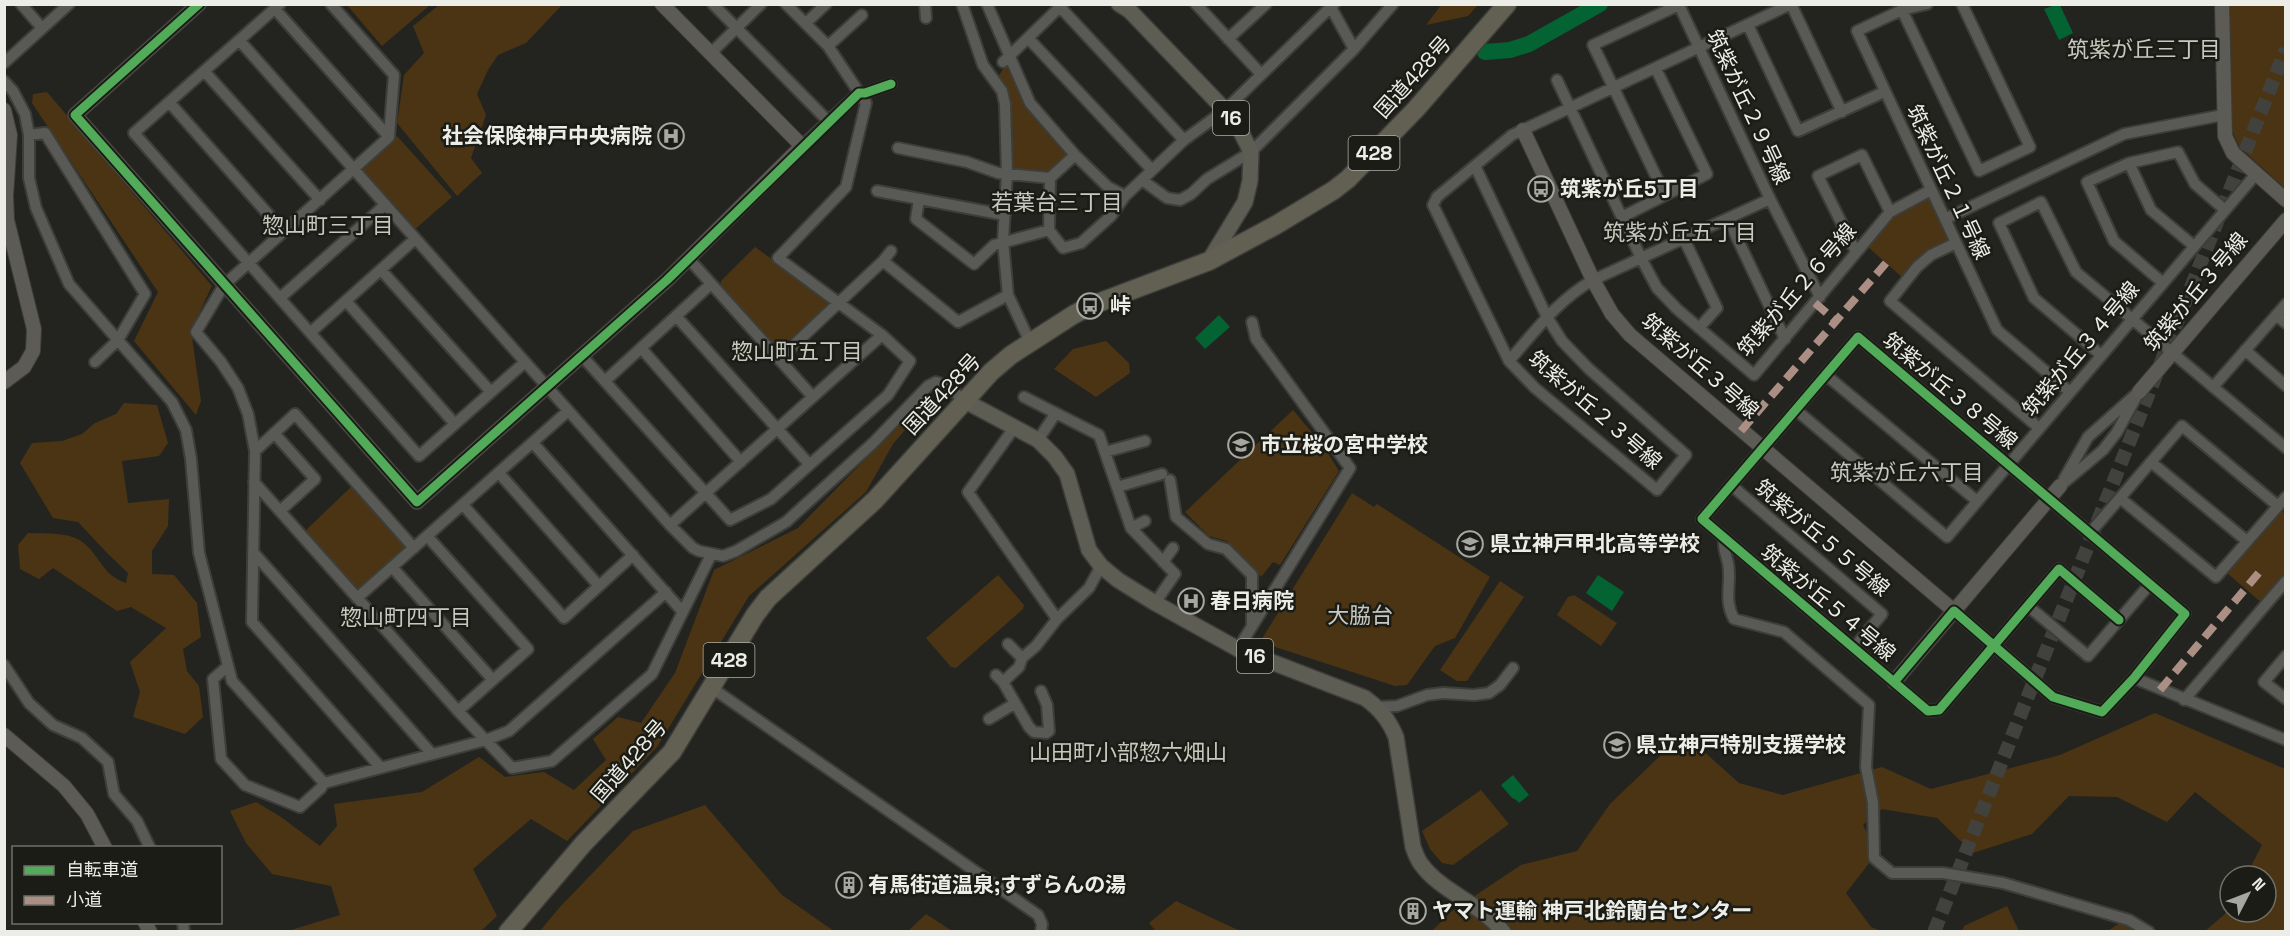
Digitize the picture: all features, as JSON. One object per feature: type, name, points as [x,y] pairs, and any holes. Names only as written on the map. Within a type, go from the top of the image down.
[{"type":"highway","name":"国道428号","points":[[508,932],[584,843],[661,766],[712,688],[755,615],[768,598],[875,500],[991,372],[1030,342],[1090,306],[1209,261],[1319,200],[1348,179],[1416,109],[1507,4]]},
{"type":"main road","name":"16","points":[[1128,7],[1225,110],[1240,130],[1251,152],[1250,181],[1245,202],[1209,261]]},
{"type":"main road","name":"16","points":[[965,401],[1038,440],[1055,457],[1067,474],[1083,535],[1089,549],[1101,566],[1118,580],[1238,650],[1365,698],[1378,707],[1390,722],[1396,737],[1413,847],[1420,864],[1490,917],[1503,932]]},
{"type":"street","points":[[21,4],[42,28]]},
{"type":"street","points":[[4,63],[69,4]]},
{"type":"street","points":[[199,4],[75,115],[417,502],[689,259],[802,146],[859,93],[891,84]]},
{"type":"street","points":[[331,4],[394,75],[389,137],[224,285],[196,332],[221,362],[238,388],[248,414],[255,451],[252,622],[381,768]]},
{"type":"street","points":[[662,4],[802,146]]},
{"type":"street","points":[[713,4],[829,122]]},
{"type":"street","points":[[711,53],[761,4]]},
{"type":"street","points":[[582,356],[730,520],[771,499],[810,465],[888,395],[910,361],[882,335],[778,258],[846,187],[866,103],[828,46],[786,4]]},
{"type":"street","points":[[806,23],[826,4]]},
{"type":"street","points":[[925,4],[926,18]]},
{"type":"street","points":[[962,4],[983,65],[1000,65],[1061,6],[1184,140]]},
{"type":"street","points":[[1228,39],[1266,4]]},
{"type":"street","points":[[1142,180],[1167,198],[1180,200],[1191,194],[1207,179],[1251,152],[1354,49],[1393,4]]},
{"type":"street","name":"筑紫が丘２１号線","points":[[1927,4],[1902,10],[1857,31],[1997,330],[2070,392]]},
{"type":"street","points":[[1902,10],[1979,171],[2030,147],[1962,4]]},
{"type":"street","points":[[2222,4],[2224,136],[2233,153],[2286,200]]},
{"type":"street","points":[[1196,5],[1261,74]]},
{"type":"street","points":[[1075,155],[1050,178],[1049,230],[1063,248],[1082,243],[1111,216],[1125,196],[1152,170],[1184,140],[1225,110],[1331,5],[1354,49]]},
{"type":"street","name":"筑紫が丘２９号線","points":[[1665,195],[1593,45],[1679,5],[1770,199],[1820,297]]},
{"type":"street","points":[[1791,5],[1842,112]]},
{"type":"street","name":"筑紫が丘２３号線","points":[[1475,166],[1547,316],[1562,341],[1588,368],[1686,455],[1657,490],[1535,388],[1509,361],[1433,205],[1437,196],[1512,135],[1791,5]]},
{"type":"street","points":[[389,137],[278,7],[134,133],[419,456],[525,362]]},
{"type":"street","points":[[991,7],[1005,104],[1007,173],[1003,241],[1008,295],[1030,342]]},
{"type":"street","points":[[828,46],[862,15]]},
{"type":"street","points":[[1748,25],[1798,131],[1884,92]]},
{"type":"street","points":[[1028,38],[1152,170]]},
{"type":"street","points":[[239,40],[568,411],[693,548],[711,555],[723,556],[786,522],[873,443],[928,386],[936,382],[947,386],[965,401]]},
{"type":"street","points":[[1000,65],[1075,155],[1108,187],[1125,196]]},
{"type":"street","points":[[1622,217],[1707,174],[1656,69]]},
{"type":"street","points":[[204,71],[320,200]]},
{"type":"street","name":"筑紫が丘２６号線","points":[[1557,80],[1657,288],[1754,375],[1890,212],[1931,190]]},
{"type":"street","points":[[4,81],[13,91],[25,114],[29,135],[29,178],[36,208],[69,284],[172,402],[186,430],[191,459],[199,553],[232,681],[324,783]]},
{"type":"street","points":[[169,102],[284,232]]},
{"type":"street","points":[[4,110],[10,135],[6,196],[7,219],[34,329],[33,351],[24,367],[4,382]]},
{"type":"street","points":[[1945,219],[2124,134],[2223,115]]},
{"type":"street","name":"筑紫が丘３号線","points":[[1523,130],[1593,280],[1612,314],[1630,335],[1954,611]]},
{"type":"street","points":[[29,135],[45,133],[145,294],[118,340],[95,362]]},
{"type":"street","points":[[898,148],[1007,173],[1050,178]]},
{"type":"street","points":[[2163,283],[2114,241],[2086,182],[2129,163],[2178,152],[2195,184],[2225,210]]},
{"type":"street","points":[[1856,252],[1818,176],[1862,155],[1890,212]]},
{"type":"street","points":[[2129,163],[2151,210],[2194,246]]},
{"type":"street","name":"筑紫が丘３４号線","points":[[1796,410],[1947,537],[2256,174]]},
{"type":"street","points":[[877,190],[1005,215]]},
{"type":"street","points":[[919,199],[916,219],[974,264],[994,244],[1049,230]]},
{"type":"street","points":[[1509,361],[1547,316],[1574,292],[1593,280],[1770,199]]},
{"type":"street","points":[[2101,355],[2034,298],[1999,223],[2041,202],[2076,272],[2286,448]]},
{"type":"street","points":[[280,298],[385,205]]},
{"type":"street","points":[[1728,219],[1785,339]]},
{"type":"street","name":"筑紫が丘３号線","points":[[1894,682],[2049,500],[2060,486],[2088,437],[2139,392],[2286,220]]},
{"type":"street","points":[[311,332],[415,239]]},
{"type":"street","points":[[1683,239],[1717,308],[1699,328]]},
{"type":"street","points":[[1956,243],[1931,255],[1917,267],[1890,301],[2039,428]]},
{"type":"street","points":[[779,359],[891,251]]},
{"type":"street","points":[[689,259],[813,397]]},
{"type":"street","points":[[882,261],[958,322],[1008,295]]},
{"type":"street","points":[[381,270],[491,392]]},
{"type":"street","points":[[605,381],[711,284]]},
{"type":"street","points":[[346,302],[455,424]]},
{"type":"street","points":[[2212,387],[2286,304]]},
{"type":"street","points":[[2276,315],[2286,323]]},
{"type":"street","points":[[676,316],[810,465]]},
{"type":"street","points":[[1238,650],[1350,468],[1256,339],[1252,322]]},
{"type":"street","points":[[670,525],[882,335]]},
{"type":"street","name":"筑紫が丘３８号線","points":[[1762,449],[1858,337],[2185,614],[2134,678]]},
{"type":"street","points":[[641,348],[741,462]]},
{"type":"street","points":[[2245,350],[2286,386]]},
{"type":"street","points":[[1826,375],[1977,501]]},
{"type":"street","name":"筑紫が丘３号線","points":[[2060,486],[2103,450],[2117,432],[2139,392]]},
{"type":"street","points":[[1024,397],[1099,435],[1131,528],[1175,574],[1155,603]]},
{"type":"street","points":[[357,598],[568,411]]},
{"type":"street","points":[[1038,440],[1056,413]]},
{"type":"street","points":[[255,451],[296,414],[414,548]]},
{"type":"street","points":[[2089,534],[2120,498],[2151,462],[2182,426],[2282,502],[2216,577],[2120,498]]},
{"type":"street","points":[[1014,428],[968,492],[1057,619]]},
{"type":"street","points":[[274,433],[315,479],[280,511]]},
{"type":"street","points":[[1105,452],[1145,441]]},
{"type":"street","points":[[533,443],[682,610]]},
{"type":"street","name":"筑紫が丘５４号線","points":[[1762,449],[1702,519],[1928,711],[1939,710],[2059,569],[2119,620]]},
{"type":"street","points":[[2151,462],[2247,542]]},
{"type":"street","points":[[499,473],[599,586]]},
{"type":"street","points":[[1117,487],[1166,477],[1176,517],[1208,544],[1226,549],[1252,575],[1252,628]]},
{"type":"street","points":[[254,482],[458,711],[512,768],[552,761],[652,675],[711,555]]},
{"type":"street","name":"筑紫が丘５５号線","points":[[1731,485],[1882,614],[1854,648]]},
{"type":"street","points":[[463,505],[564,618],[633,555]]},
{"type":"street","points":[[1131,528],[1145,521]]},
{"type":"street","points":[[428,537],[528,649],[458,711]]},
{"type":"street","points":[[1724,540],[1723,549],[1728,563],[1728,607],[1734,619],[1784,632],[1869,705],[1866,767],[1873,803],[1874,858],[1892,873],[1943,873],[2003,883],[2129,920],[2150,932]]},
{"type":"street","points":[[1163,561],[1173,548]]},
{"type":"street","points":[[253,552],[432,754]]},
{"type":"street","points":[[1041,691],[1047,705],[1049,731],[1046,733],[1034,732],[1029,727],[999,679],[1019,667],[1022,658],[1036,646],[1057,619],[1089,588],[1101,566]]},
{"type":"street","points":[[392,567],[493,680]]},
{"type":"street","points":[[2184,700],[2286,581]]},
{"type":"street","points":[[2028,606],[2088,656],[2150,584]]},
{"type":"street","points":[[228,666],[213,679],[221,759],[244,785],[300,807],[324,783],[486,740],[509,731],[666,592]]},
{"type":"street","points":[[1954,611],[2053,697],[2102,712],[2134,678],[2286,740]]},
{"type":"street","points":[[1008,644],[1022,658]]},
{"type":"street","points":[[2286,656],[2261,679],[2286,699]]},
{"type":"street","points":[[4,665],[29,703],[53,725],[82,738],[108,762],[114,794],[138,821],[149,846]]},
{"type":"street","points":[[1378,707],[1397,706],[1427,695],[1489,693],[1500,685],[1513,668]]},
{"type":"street","points":[[712,688],[1038,915],[1042,924],[1041,932]]},
{"type":"street","points":[[989,719],[1014,704]]},
{"type":"street","points":[[4,735],[64,786],[87,814],[104,846]]},
{"type":"shaded area","points":[[347,5],[430,5],[382,46]]},
{"type":"shaded area","points":[[439,5],[562,5],[526,43],[498,55],[488,70],[477,94],[486,115],[471,158],[482,173],[457,196],[397,123],[404,75],[424,53],[413,26]]},
{"type":"shaded area","points":[[1441,5],[1478,5],[1468,16],[1426,25]]},
{"type":"shaded area","points":[[2060,5],[2073,33],[2059,40],[2044,9]]},
{"type":"shaded area","points":[[2229,5],[2285,5],[2285,188],[2240,148],[2232,131],[2229,113]]},
{"type":"shaded area","points":[[1005,66],[1009,66],[1066,152],[1066,156],[1048,171],[1016,170],[1010,166],[997,79]]},
{"type":"shaded area","points":[[47,92],[212,286],[191,330],[201,401],[196,415],[134,341],[158,292],[32,103],[33,94]]},
{"type":"shaded area","points":[[397,136],[452,197],[414,230],[363,174],[363,166]]},
{"type":"shaded area","points":[[1926,197],[1931,198],[1949,237],[1947,242],[1903,278],[1868,247],[1900,210]]},
{"type":"shaded area","points":[[755,247],[830,301],[830,308],[781,351],[777,351],[721,287],[721,281]]},
{"type":"shaded area","points":[[1219,315],[1230,327],[1205,349],[1195,338]]},
{"type":"shaded area","points":[[1106,341],[1129,363],[1130,373],[1096,397],[1054,369],[1073,349]]},
{"type":"shaded area","points":[[927,396],[934,396],[893,444],[866,492],[749,596],[657,747],[567,841],[531,819],[473,869],[497,916],[481,931],[288,931],[340,915],[331,886],[272,874],[246,843],[230,811],[256,802],[281,817],[320,846],[337,826],[334,804],[422,792],[479,757],[505,777],[544,772],[574,790],[606,760],[593,739],[618,717],[641,723],[675,673],[714,570],[798,528]]},
{"type":"shaded area","points":[[124,403],[157,405],[168,443],[159,456],[122,461],[128,503],[169,499],[168,526],[152,551],[152,574],[174,575],[197,603],[201,637],[183,649],[187,671],[199,686],[203,717],[185,734],[133,717],[140,692],[130,662],[166,628],[131,607],[117,611],[53,568],[39,579],[20,569],[18,545],[28,533],[66,535],[86,545],[112,576],[126,583],[128,573],[78,522],[53,518],[20,463],[32,443],[62,441],[82,434],[95,423],[116,414]]},
{"type":"shaded area","points":[[1293,410],[1324,447],[1339,471],[1280,565],[1273,562],[1261,577],[1227,541],[1209,536],[1185,512]]},
{"type":"shaded area","points":[[351,487],[357,487],[407,545],[406,551],[363,589],[355,589],[304,532]]},
{"type":"shaded area","points":[[1352,493],[1374,507],[1377,504],[1490,577],[1455,638],[1435,646],[1407,685],[1395,686],[1260,642]]},
{"type":"shaded area","points":[[2281,510],[2285,514],[2285,576],[2262,603],[2227,573]]},
{"type":"shaded area","points":[[998,575],[1024,605],[1023,609],[956,668],[951,667],[926,638]]},
{"type":"shaded area","points":[[1598,575],[1624,592],[1612,611],[1586,593]]},
{"type":"shaded area","points":[[1500,581],[1524,597],[1467,681],[1457,681],[1440,670]]},
{"type":"shaded area","points":[[1574,595],[1617,623],[1601,646],[1557,615],[1568,597]]},
{"type":"shaded area","points":[[2155,713],[2285,769],[2285,931],[2205,931],[2218,920],[2218,924],[2278,924],[2278,864],[2252,864],[2262,845],[2195,792],[2167,822],[2117,797],[2069,796],[2032,834],[1973,853],[1937,818],[1882,809],[1863,825],[1877,853],[1846,893],[1871,927],[1881,931],[1431,932],[1452,911],[1521,865],[1577,851],[1610,804],[1663,753],[1701,749],[1739,783],[1783,795],[1882,767],[1931,789],[2060,755]]},
{"type":"shaded area","points":[[1513,775],[1529,795],[1519,803],[1501,785]]},
{"type":"shaded area","points":[[1481,790],[1509,824],[1453,865],[1442,863],[1430,849],[1422,831]]},
{"type":"shaded area","points":[[705,805],[782,895],[834,931],[540,931],[633,831]]},
{"type":"shaded area","points":[[1176,901],[1240,931],[1156,931],[1149,923]]},
{"type":"shaded area","points":[[2007,906],[2019,931],[1962,931],[1964,926]]},
{"type":"shaded area","points":[[926,914],[952,931],[908,931]]},
{"type":"shaded area","points":[[2123,921],[2139,932],[2106,932]]},
{"type":"waterway","points":[[1485,52],[1510,50],[1529,44],[1600,4]]},
{"type":"tunnel","points":[[1934,932],[2286,49]]},
{"type":"marked path","points":[[1741,431],[1886,263]]},
{"type":"marked path","points":[[1815,303],[1836,321]]},
{"type":"marked path","points":[[2160,690],[2262,569]]},
{"type":"cycle path","points":[[199,4],[75,115],[417,502],[667,280],[859,93],[891,84]]},
{"type":"cycle path","points":[[1894,682],[1954,611],[2053,697],[2102,712],[2134,678],[2185,614],[1858,337],[1702,519],[1928,711],[1939,710],[2059,569],[2119,620]]},
{"type":"place","name":"社会保険神戸中央病院","points":[[671,136]]},
{"type":"place","name":"筑紫が丘5丁目","points":[[1541,189]]},
{"type":"place","name":"峠","points":[[1090,306]]},
{"type":"place","name":"市立桜の宮中学校","points":[[1241,445]]},
{"type":"place","name":"県立神戸甲北高等学校","points":[[1470,544]]},
{"type":"place","name":"春日病院","points":[[1191,601]]},
{"type":"place","name":"県立神戸特別支援学校","points":[[1617,745]]},
{"type":"place","name":"有馬街道温泉;すずらんの湯","points":[[849,885]]},
{"type":"place","name":"ヤマト運輸 神戸北鈴蘭台センター","points":[[1413,911]]},
{"type":"district","name":"筑紫が丘三丁目","points":[[2144,49]]},
{"type":"district","name":"若葉台三丁目","points":[[1057,202]]},
{"type":"district","name":"惣山町三丁目","points":[[328,225]]},
{"type":"district","name":"筑紫が丘五丁目","points":[[1680,232]]},
{"type":"district","name":"惣山町五丁目","points":[[797,351]]},
{"type":"district","name":"筑紫が丘六丁目","points":[[1907,472]]},
{"type":"district","name":"大脇台","points":[[1360,615]]},
{"type":"district","name":"惣山町四丁目","points":[[406,617]]},
{"type":"district","name":"山田町小部惣六畑山","points":[[1128,752]]}]
